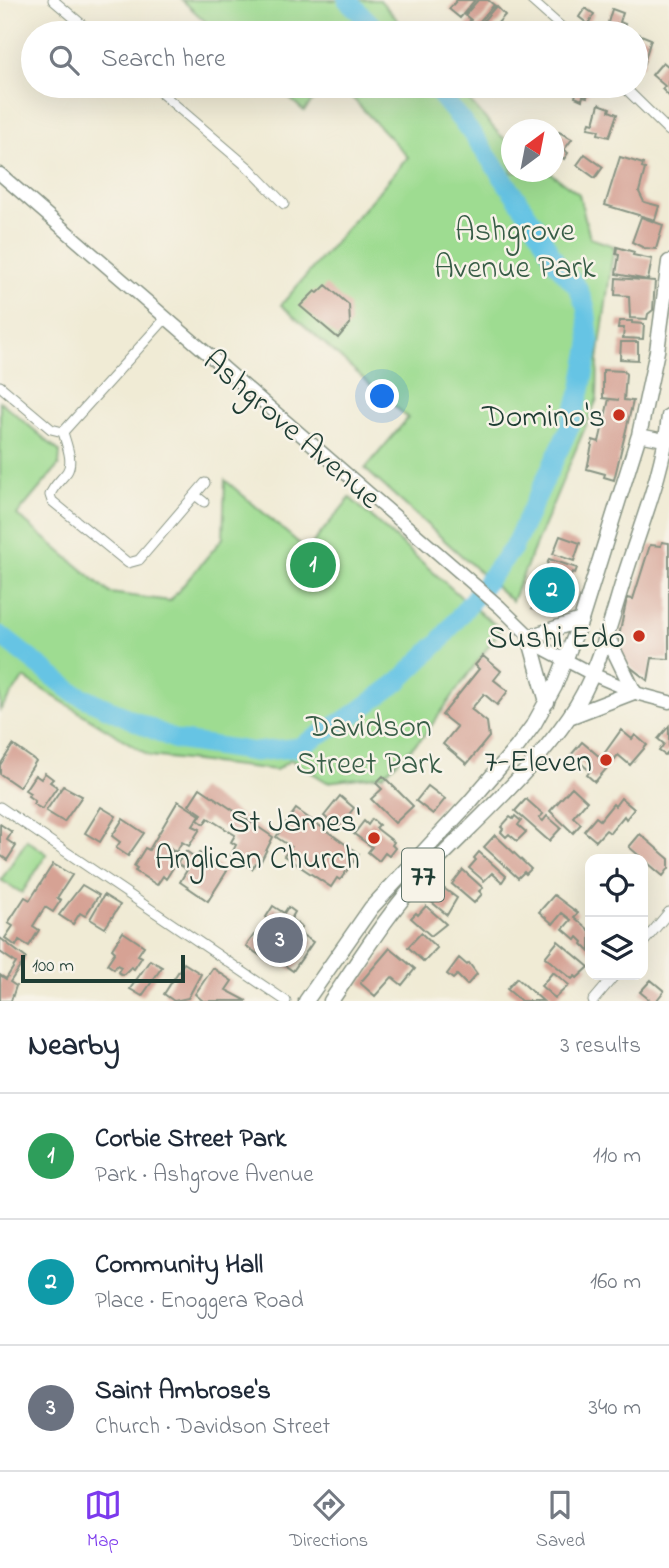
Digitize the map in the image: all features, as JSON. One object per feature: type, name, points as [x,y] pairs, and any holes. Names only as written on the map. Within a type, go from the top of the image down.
[{"type":"main road","name":"Ashgrove Avenue","points":[[0,174],[500,607],[541,647],[592,674],[634,692],[669,702]]},
{"type":"main road","name":"77","points":[[306,1001],[370,908],[489,780],[522,740],[547,702],[581,620],[639,435],[657,351],[669,262]]},
{"type":"main road","name":"77","points":[[334,998],[382,925],[407,893],[495,803],[569,718],[592,674],[606,634],[668,441],[669,416]]},
{"type":"main road","points":[[639,435],[668,441]]},
{"type":"main road","points":[[547,702],[529,637],[581,620]]},
{"type":"main road","points":[[569,718],[634,692],[606,634]]},
{"type":"street","points":[[53,0],[78,21]]},
{"type":"street","points":[[531,0],[555,21]]},
{"type":"street","points":[[167,98],[250,169],[284,204]]},
{"type":"street","points":[[635,98],[669,131]]},
{"type":"street","points":[[63,432],[166,318]]},
{"type":"street","points":[[0,386],[51,429],[63,432]]},
{"type":"street","points":[[63,432],[70,462],[68,470],[52,489],[52,501],[128,563],[139,560],[205,483]]},
{"type":"street","points":[[195,495],[204,502]]},
{"type":"street","points":[[0,807],[286,1001]]},
{"type":"street","points":[[648,937],[669,912]]},
{"type":"street","points":[[593,1001],[611,980]]},
{"type":"green space","points":[[182,0],[380,0],[398,21],[205,21]]},
{"type":"green space","points":[[289,98],[315,98],[304,111]]},
{"type":"green space","name":"Ashgrove Avenue Park","points":[[352,98],[467,98],[501,136],[501,182],[563,182],[579,194],[590,238],[614,246],[598,360],[597,399],[512,601],[365,469],[408,418],[281,305],[408,157]]},
{"type":"green space","name":"Davidson Street Park","points":[[0,401],[60,452],[59,465],[17,515],[110,593],[170,601],[223,538],[225,480],[307,550],[350,498],[501,629],[423,737],[383,775],[327,782],[291,760],[276,770],[150,756],[24,678],[0,710]]},
{"type":"green space","points":[[27,840],[47,854],[22,893],[1,880]]},
{"type":"building","points":[[457,0],[475,0],[460,18],[449,9]]},
{"type":"building","points":[[478,0],[488,0],[494,5],[480,21],[470,21],[465,15]]},
{"type":"building","points":[[496,6],[505,15],[500,21],[483,21]]},
{"type":"building","points":[[585,8],[594,14],[590,21],[579,17]]},
{"type":"building","points":[[612,9],[623,13],[620,21],[608,21]]},
{"type":"building","points":[[663,62],[669,67],[669,96],[662,89],[665,86],[652,75]]},
{"type":"building","points":[[599,104],[617,114],[609,137],[598,134],[599,130],[588,128],[590,122],[594,123]]},
{"type":"building","points":[[564,135],[572,139],[564,150]]},
{"type":"building","points":[[585,154],[603,167],[595,178],[577,165]]},
{"type":"building","points":[[620,157],[643,164],[642,168],[645,169],[639,192],[644,202],[659,206],[655,220],[605,205]]},
{"type":"building","points":[[641,217],[663,225],[656,249],[644,248],[632,242]]},
{"type":"building","points":[[617,247],[634,252],[633,255],[652,259],[648,280],[616,274],[619,255],[616,254]]},
{"type":"building","points":[[616,278],[655,281],[653,310],[647,319],[630,318],[629,296],[615,295]]},
{"type":"building","points":[[326,285],[349,305],[350,324],[338,338],[300,306],[315,291],[318,293]]},
{"type":"building","points":[[619,321],[644,324],[643,339],[623,338],[624,328],[618,328]]},
{"type":"building","points":[[621,342],[638,342],[638,360],[620,359]]},
{"type":"building","points":[[603,370],[624,371],[624,400],[633,401],[614,480],[604,477],[605,474],[587,469],[593,440],[599,442],[609,399],[619,400],[603,398]]},
{"type":"building","points":[[560,536],[580,543],[574,561],[553,554]]},
{"type":"building","points":[[662,542],[669,543],[669,659],[652,658],[648,681],[629,666],[621,651],[619,636],[627,598],[633,599],[650,545],[661,546]]},
{"type":"building","points":[[549,559],[577,568],[575,573],[572,572],[565,594],[569,595],[566,604],[558,602],[553,615],[532,608]]},
{"type":"building","points":[[483,656],[501,671],[494,680],[508,691],[497,705],[484,694],[471,709],[487,722],[489,737],[467,764],[443,744],[457,727],[442,715],[479,669],[475,665]]},
{"type":"building","points":[[669,726],[669,751],[665,755],[659,751],[664,744],[658,739]]},
{"type":"building","points":[[621,730],[632,739],[635,735],[647,745],[630,765],[618,755],[595,782],[587,775],[590,771],[571,755],[582,742],[601,758]]},
{"type":"building","points":[[13,745],[36,761],[19,787],[0,774],[0,765]]},
{"type":"building","points":[[45,773],[53,779],[50,782],[57,787],[42,809],[33,804],[35,801],[25,790],[35,775],[41,779]]},
{"type":"building","points":[[383,776],[413,806],[395,823],[371,799],[382,789],[376,783]]},
{"type":"building","points":[[63,786],[82,796],[64,822],[46,811]]},
{"type":"building","points":[[428,786],[445,799],[433,814],[416,801]]},
{"type":"building","points":[[572,787],[587,801],[573,817],[581,824],[573,833],[550,811]]},
{"type":"building","points":[[200,788],[273,837],[261,861],[259,859],[252,869],[231,855],[236,845],[231,842],[235,835],[208,818],[204,824],[198,820],[202,814],[189,805]]},
{"type":"building","points":[[340,796],[354,808],[338,828],[324,816]]},
{"type":"building","points":[[621,798],[634,809],[626,819],[624,816],[610,833],[606,830],[596,841],[584,831],[596,817],[600,820]]},
{"type":"building","points":[[526,799],[543,814],[539,818],[543,821],[547,816],[561,828],[549,841],[515,811]]},
{"type":"building","points":[[178,801],[200,815],[193,826],[200,829],[189,846],[182,842],[176,852],[166,845],[164,847],[173,852],[171,856],[176,863],[166,879],[163,876],[157,885],[135,871],[137,868],[134,866],[145,848],[149,850]]},
{"type":"building","points":[[101,807],[116,816],[100,842],[85,833]]},
{"type":"building","points":[[296,809],[359,854],[340,880],[337,878],[331,887],[284,856],[291,847],[276,837]]},
{"type":"building","points":[[515,816],[521,821],[518,825],[526,832],[517,841],[509,834],[506,837],[501,832],[501,827],[510,817],[513,819]]},
{"type":"building","points":[[123,819],[144,833],[128,856],[116,848],[120,842],[112,836]]},
{"type":"building","name":"St James' Anglican Church","points":[[372,819],[379,825],[376,828],[394,842],[392,845],[395,848],[389,856],[385,853],[379,861],[368,852],[372,847],[354,834],[364,821],[368,825]]},
{"type":"building","points":[[0,824],[12,832],[7,840],[16,846],[7,860],[0,855]]},
{"type":"building","points":[[640,834],[669,859],[669,868],[663,876],[648,863],[648,854],[637,854],[629,847]]},
{"type":"building","points":[[495,835],[531,869],[526,874],[524,872],[518,878],[484,847]]},
{"type":"building","points":[[186,851],[196,858],[199,853],[227,871],[208,901],[180,882],[187,870],[177,864]]},
{"type":"building","points":[[479,852],[506,876],[502,882],[492,873],[484,881],[469,868]]},
{"type":"building","points":[[53,864],[72,875],[57,898],[61,900],[53,912],[45,907],[33,926],[39,930],[29,946],[19,940],[16,946],[5,938],[13,926],[8,923],[25,897],[30,900]]},
{"type":"building","points":[[463,870],[483,888],[479,891],[482,894],[474,903],[452,884]]},
{"type":"building","points":[[82,885],[99,895],[85,916],[80,913],[73,924],[59,915]]},
{"type":"building","points":[[442,887],[457,898],[447,915],[428,899]]},
{"type":"building","points":[[104,895],[120,905],[105,928],[90,919]]},
{"type":"building","points":[[554,895],[578,913],[574,917],[585,927],[585,947],[578,937],[576,940],[563,929],[571,920],[562,913],[553,924],[539,912]]},
{"type":"building","points":[[273,906],[284,913],[288,907],[295,912],[291,919],[302,927],[298,932],[313,942],[293,971],[277,960],[274,965],[246,946],[254,935],[259,939],[271,921],[266,917]]},
{"type":"building","points":[[426,906],[446,924],[431,936],[411,918]]},
{"type":"building","points":[[123,932],[144,946],[138,955],[142,957],[134,969],[131,967],[123,975],[118,972],[121,967],[117,965],[114,969],[107,964],[115,952],[112,949]]},
{"type":"building","points":[[421,933],[437,948],[424,962],[408,947]]},
{"type":"building","points":[[0,938],[26,958],[10,982],[16,986],[11,1001],[0,1001],[0,975],[6,979],[16,963],[0,952]]},
{"type":"building","points":[[558,941],[585,964],[585,971],[572,979],[545,957]]},
{"type":"building","points":[[390,948],[415,969],[402,985],[392,977],[375,996],[360,983]]},
{"type":"building","points":[[459,958],[467,965],[469,963],[477,974],[467,985],[457,975],[453,979],[447,974]]},
{"type":"building","points":[[150,960],[162,967],[142,996],[130,989]]},
{"type":"building","points":[[184,963],[201,974],[188,998],[174,1001],[164,994]]},
{"type":"building","points":[[213,968],[232,981],[226,990],[247,1001],[203,1001],[195,994]]},
{"type":"building","points":[[553,972],[569,985],[555,998],[541,986]]},
{"type":"building","points":[[517,978],[543,1001],[521,1001],[507,989]]},
{"type":"building","points":[[651,980],[664,991],[656,1001],[651,1001],[640,992]]},
{"type":"waterway","points":[[347,0],[368,21]]},
{"type":"waterway","points":[[0,635],[74,693],[176,740],[255,752],[299,747],[353,715],[398,682],[440,641],[513,548],[567,433],[581,390],[590,344],[586,308],[578,288],[557,264],[535,225],[474,136],[443,98]]},
{"type":"place","name":"Domino's","points":[[619,415]]},
{"type":"place","name":"Corbie Street Park","points":[[313,565]]},
{"type":"place","name":"Community Hall","points":[[552,590]]},
{"type":"place","name":"Sushi Edo","points":[[639,636]]},
{"type":"place","name":"7-Eleven","points":[[606,760]]},
{"type":"place","name":"St James' Anglican Church","points":[[374,838]]},
{"type":"place","name":"Saint Ambrose's","points":[[280,940]]}]
